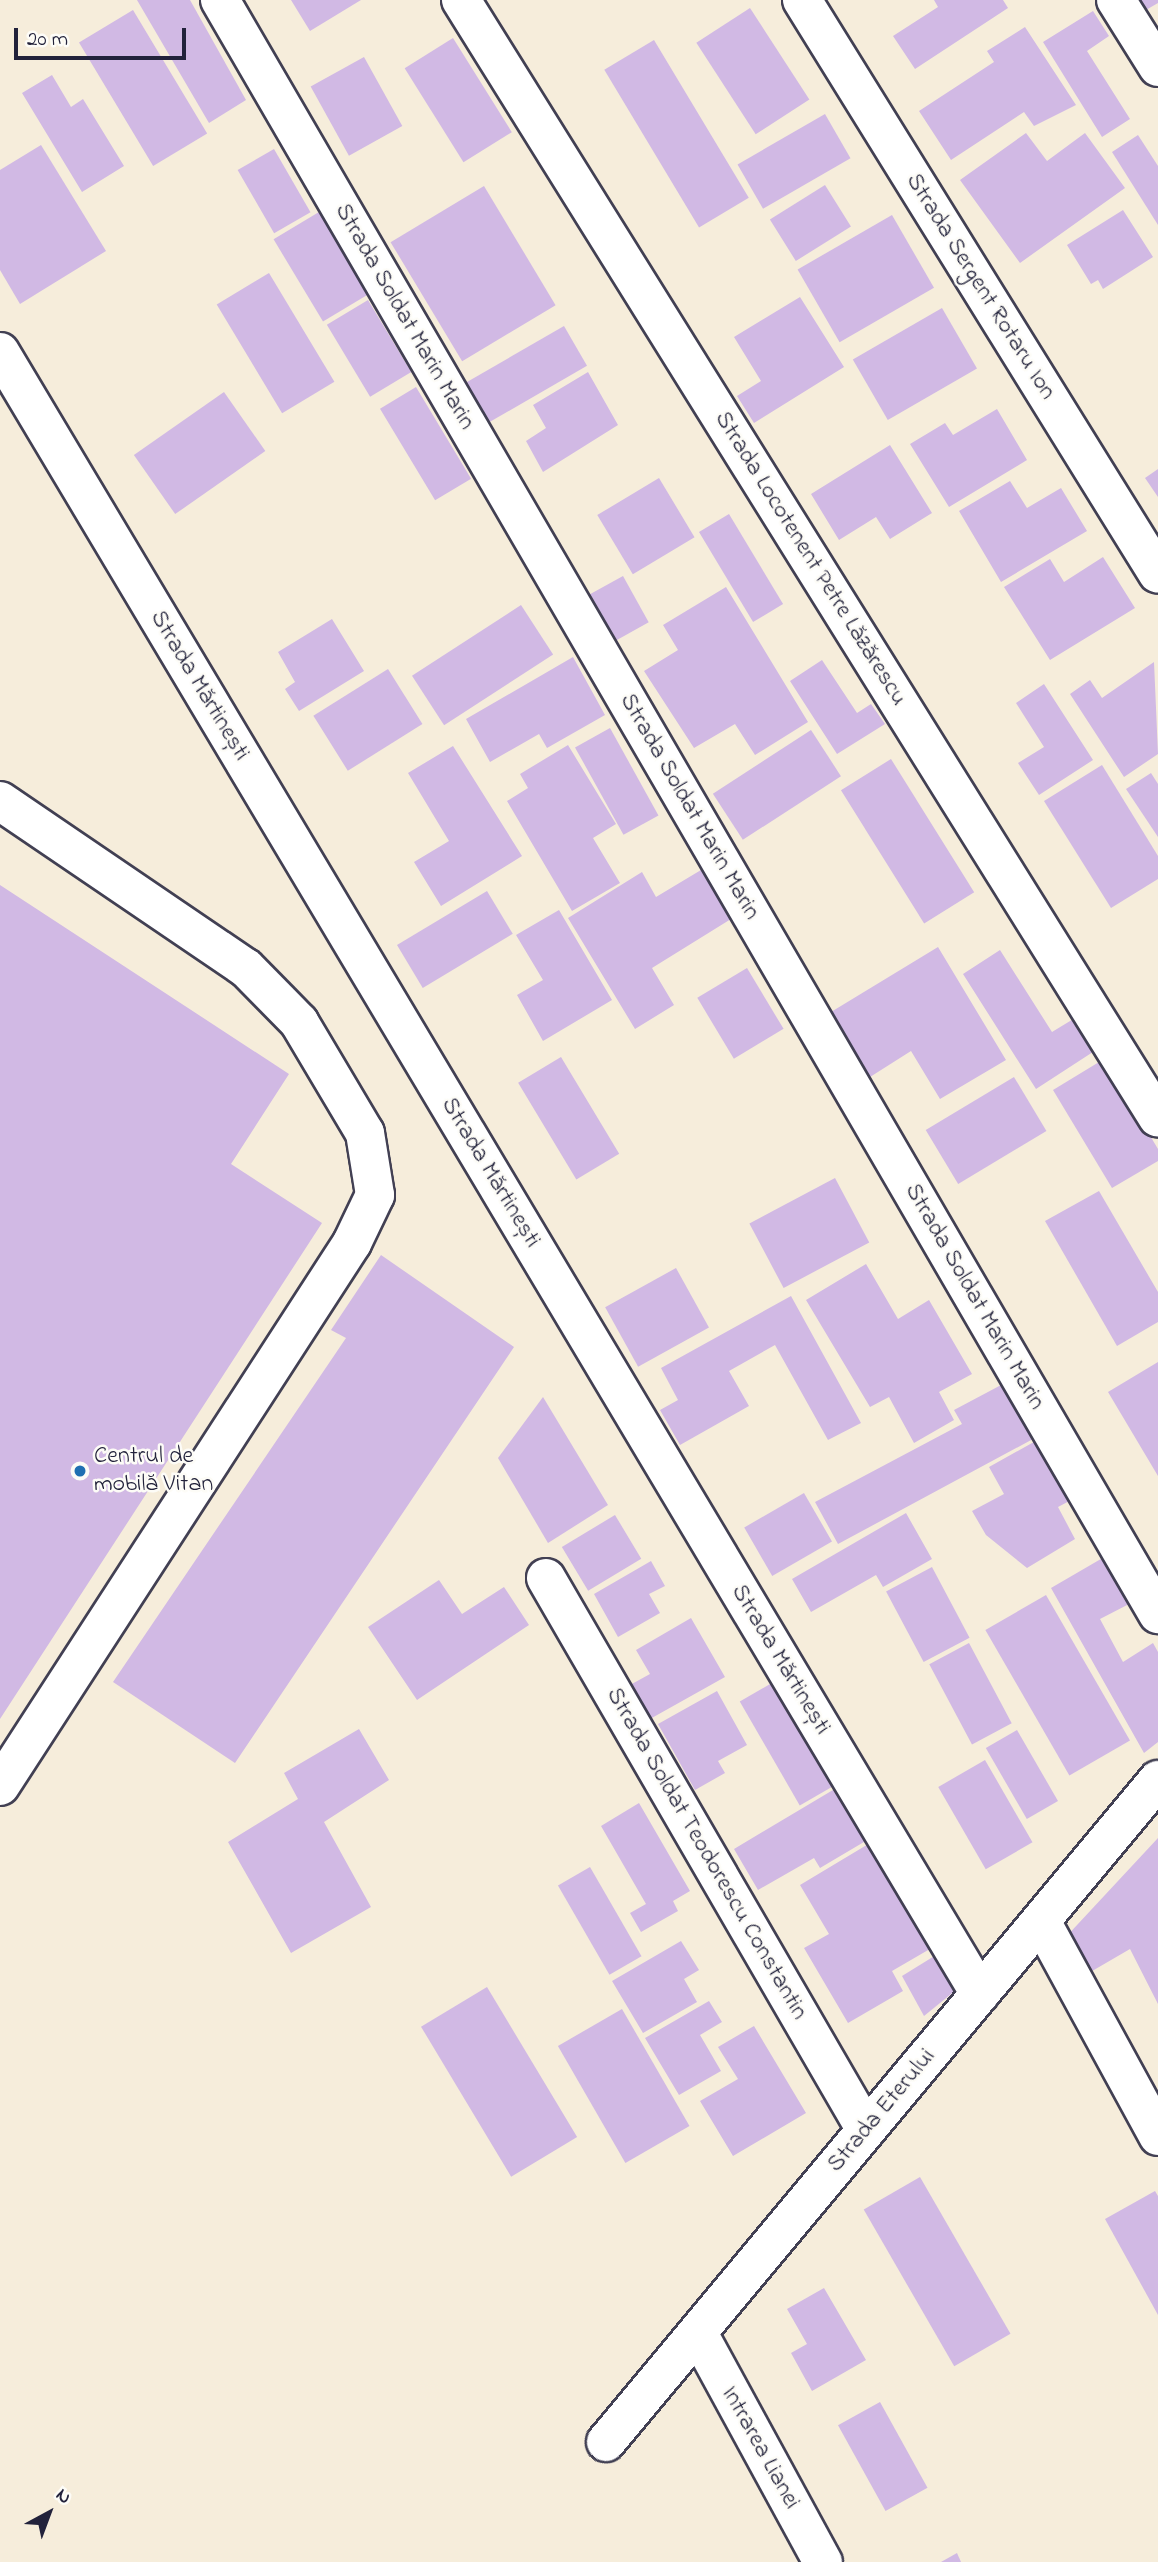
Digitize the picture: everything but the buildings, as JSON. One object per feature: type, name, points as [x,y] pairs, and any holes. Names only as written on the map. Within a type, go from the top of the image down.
[{"type":"street","name":"Strada Soldat Marin Marin","points":[[220,0],[1158,1614]]},
{"type":"street","name":"Strada Locotenent Petre Lăzărescu","points":[[461,0],[1158,1118]]},
{"type":"street","name":"Strada Sergent Rotaru Ion","points":[[802,0],[1158,574]]},
{"type":"street","points":[[1116,0],[1158,67]]},
{"type":"street","name":"Strada Mărtinești","points":[[0,352],[980,1994]]},
{"type":"street","points":[[0,801],[246,968],[299,1022],[365,1133],[375,1195],[352,1243],[0,1786]]},
{"type":"street","name":"Strada Soldat Teodorescu Constantin","points":[[546,1578],[866,2130]]},
{"type":"street","name":"Strada Eterului","points":[[606,2442],[1158,1780]]},
{"type":"street","points":[[1041,1921],[1158,2136]]},
{"type":"street","name":"Intrarea Lianei","points":[[698,2333],[823,2562]]},
{"type":"place","name":"Centrul de mobilă Vitan","points":[[80,1471]]}]
